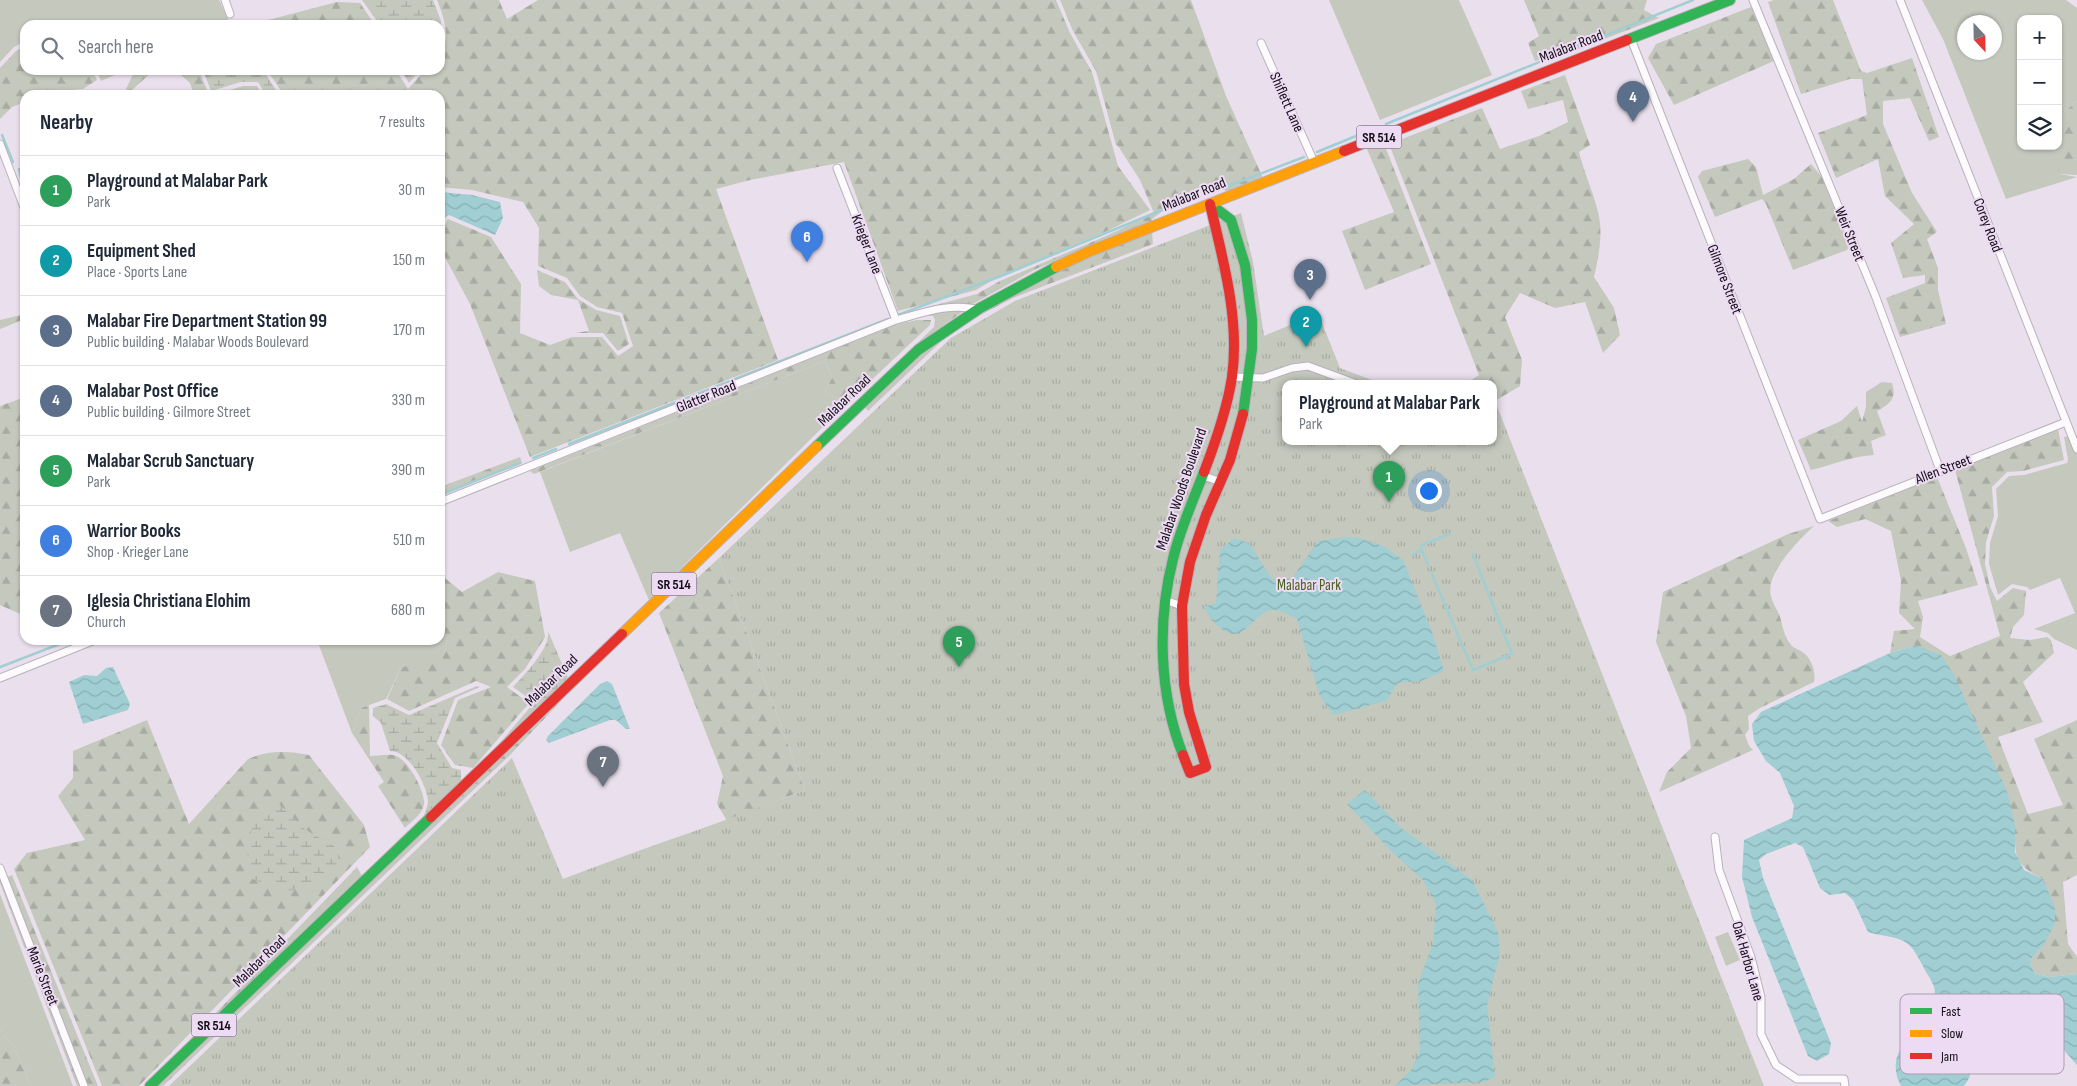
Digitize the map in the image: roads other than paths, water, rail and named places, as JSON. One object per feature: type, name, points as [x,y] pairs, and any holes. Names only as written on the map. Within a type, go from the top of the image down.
[{"type":"main road","name":"Malabar Road","points":[[150,1086],[918,350],[976,309],[1038,274],[1314,162],[1730,0]]},
{"type":"main road","name":"Malabar Woods Boulevard","points":[[1182,606],[1184,684],[1196,739],[1206,767],[1190,773],[1172,725],[1165,687],[1165,600],[1172,559],[1204,476],[1232,377],[1235,347],[1231,291],[1210,204]]},
{"type":"main road","points":[[1182,606],[1190,562],[1243,418],[1248,379],[1252,320],[1245,265],[1231,220],[1210,204]]},
{"type":"street","points":[[225,0],[230,14]]},
{"type":"street","name":"Weir Street","points":[[1753,0],[1875,294],[1940,470]]},
{"type":"street","name":"Corey Road","points":[[1900,0],[2077,450]]},
{"type":"street","name":"Gilmore Street","points":[[1631,39],[1820,519]]},
{"type":"street","name":"Shiflett Lane","points":[[1261,43],[1314,162]]},
{"type":"street","points":[[0,144],[20,197]]},
{"type":"street","name":"Krieger Lane","points":[[837,168],[896,320]]},
{"type":"street","name":"Glatter Road","points":[[445,500],[896,320],[948,307],[961,306],[976,309]]},
{"type":"street","points":[[1232,377],[1263,378],[1292,368],[1308,366],[1346,380]]},
{"type":"street","name":"Allen Street","points":[[1820,519],[1940,470],[2066,422]]},
{"type":"street","points":[[1204,476],[1221,482]]},
{"type":"street","points":[[1165,600],[1182,606]]},
{"type":"street","points":[[0,678],[82,645]]},
{"type":"street","name":"Oak Harbor Lane","points":[[1715,837],[1719,870],[1762,997],[1761,1034],[1776,1065],[1797,1078],[1844,1079],[1845,1086]]},
{"type":"street","name":"Marie Street","points":[[0,868],[84,1086]]},
{"type":"water","points":[[445,192],[472,195],[500,202],[503,218],[495,235],[449,215],[445,217]]},
{"type":"water","points":[[1346,537],[1359,538],[1383,546],[1403,560],[1432,632],[1444,671],[1421,681],[1398,683],[1386,701],[1333,715],[1319,694],[1297,619],[1281,611],[1272,610],[1259,616],[1243,631],[1231,634],[1214,622],[1204,607],[1216,603],[1220,550],[1234,538],[1249,543],[1272,579],[1284,580],[1293,577],[1318,541]]},
{"type":"water","points":[[1916,645],[1941,655],[1954,675],[2008,794],[2015,825],[2015,852],[2024,870],[2043,879],[2055,908],[2055,924],[2043,946],[2030,960],[2034,973],[2049,977],[2077,974],[2077,1065],[2064,1050],[2064,994],[1934,994],[1933,984],[1911,947],[1897,938],[1868,932],[1853,900],[1845,893],[1829,895],[1820,888],[1803,847],[1795,843],[1766,854],[1759,860],[1763,878],[1831,1043],[1829,1054],[1817,1061],[1808,1056],[1752,917],[1742,877],[1744,840],[1792,818],[1794,806],[1780,773],[1766,761],[1754,741],[1752,724],[1761,712],[1890,653]]},
{"type":"water","points":[[113,667],[130,704],[128,710],[83,724],[69,682],[84,675],[97,676],[106,668]]},
{"type":"water","points":[[607,681],[612,684],[630,729],[626,729],[616,720],[610,720],[549,743],[546,740],[548,736],[600,684]]},
{"type":"water","points":[[1365,790],[1400,827],[1472,880],[1498,932],[1500,953],[1487,1006],[1495,1077],[1484,1082],[1395,1086],[1412,1069],[1420,1050],[1418,984],[1433,943],[1436,904],[1423,880],[1391,851],[1347,804]]},
{"type":"water","points":[[1900,1050],[1900,1074],[1971,1074],[1964,1086],[1901,1086],[1896,1070],[1897,1056]]},
{"type":"waterway","points":[[1386,124],[1693,0]]},
{"type":"waterway","points":[[1317,152],[1373,129]]},
{"type":"waterway","points":[[2,135],[13,162]]},
{"type":"waterway","points":[[1210,193],[1304,157]]},
{"type":"waterway","points":[[19,169],[20,174]]},
{"type":"waterway","points":[[898,315],[1001,276],[1196,196]]},
{"type":"waterway","points":[[569,444],[888,319]]},
{"type":"waterway","points":[[533,458],[556,449]]},
{"type":"waterway","points":[[445,493],[520,463]]},
{"type":"waterway","points":[[1428,565],[1421,549],[1422,545],[1450,534]]},
{"type":"waterway","points":[[1412,555],[1421,550]]},
{"type":"waterway","points":[[1431,572],[1473,670],[1512,654],[1473,554]]},
{"type":"waterway","points":[[0,667],[57,645]]},
{"type":"place","name":"Malabar Post Office","points":[[1633,122]]},
{"type":"place","name":"Warrior Books","points":[[807,262]]},
{"type":"place","name":"Malabar Fire Department Station 99","points":[[1310,300]]},
{"type":"place","name":"Equipment Shed","points":[[1306,347]]},
{"type":"place","name":"Playground at Malabar Park","points":[[1389,502]]},
{"type":"place","name":"Malabar Scrub Sanctuary","points":[[959,667]]},
{"type":"place","name":"Iglesia Christiana Elohim","points":[[603,787]]},
{"type":"park label","name":"Malabar Park","points":[[1309,585]]}]
